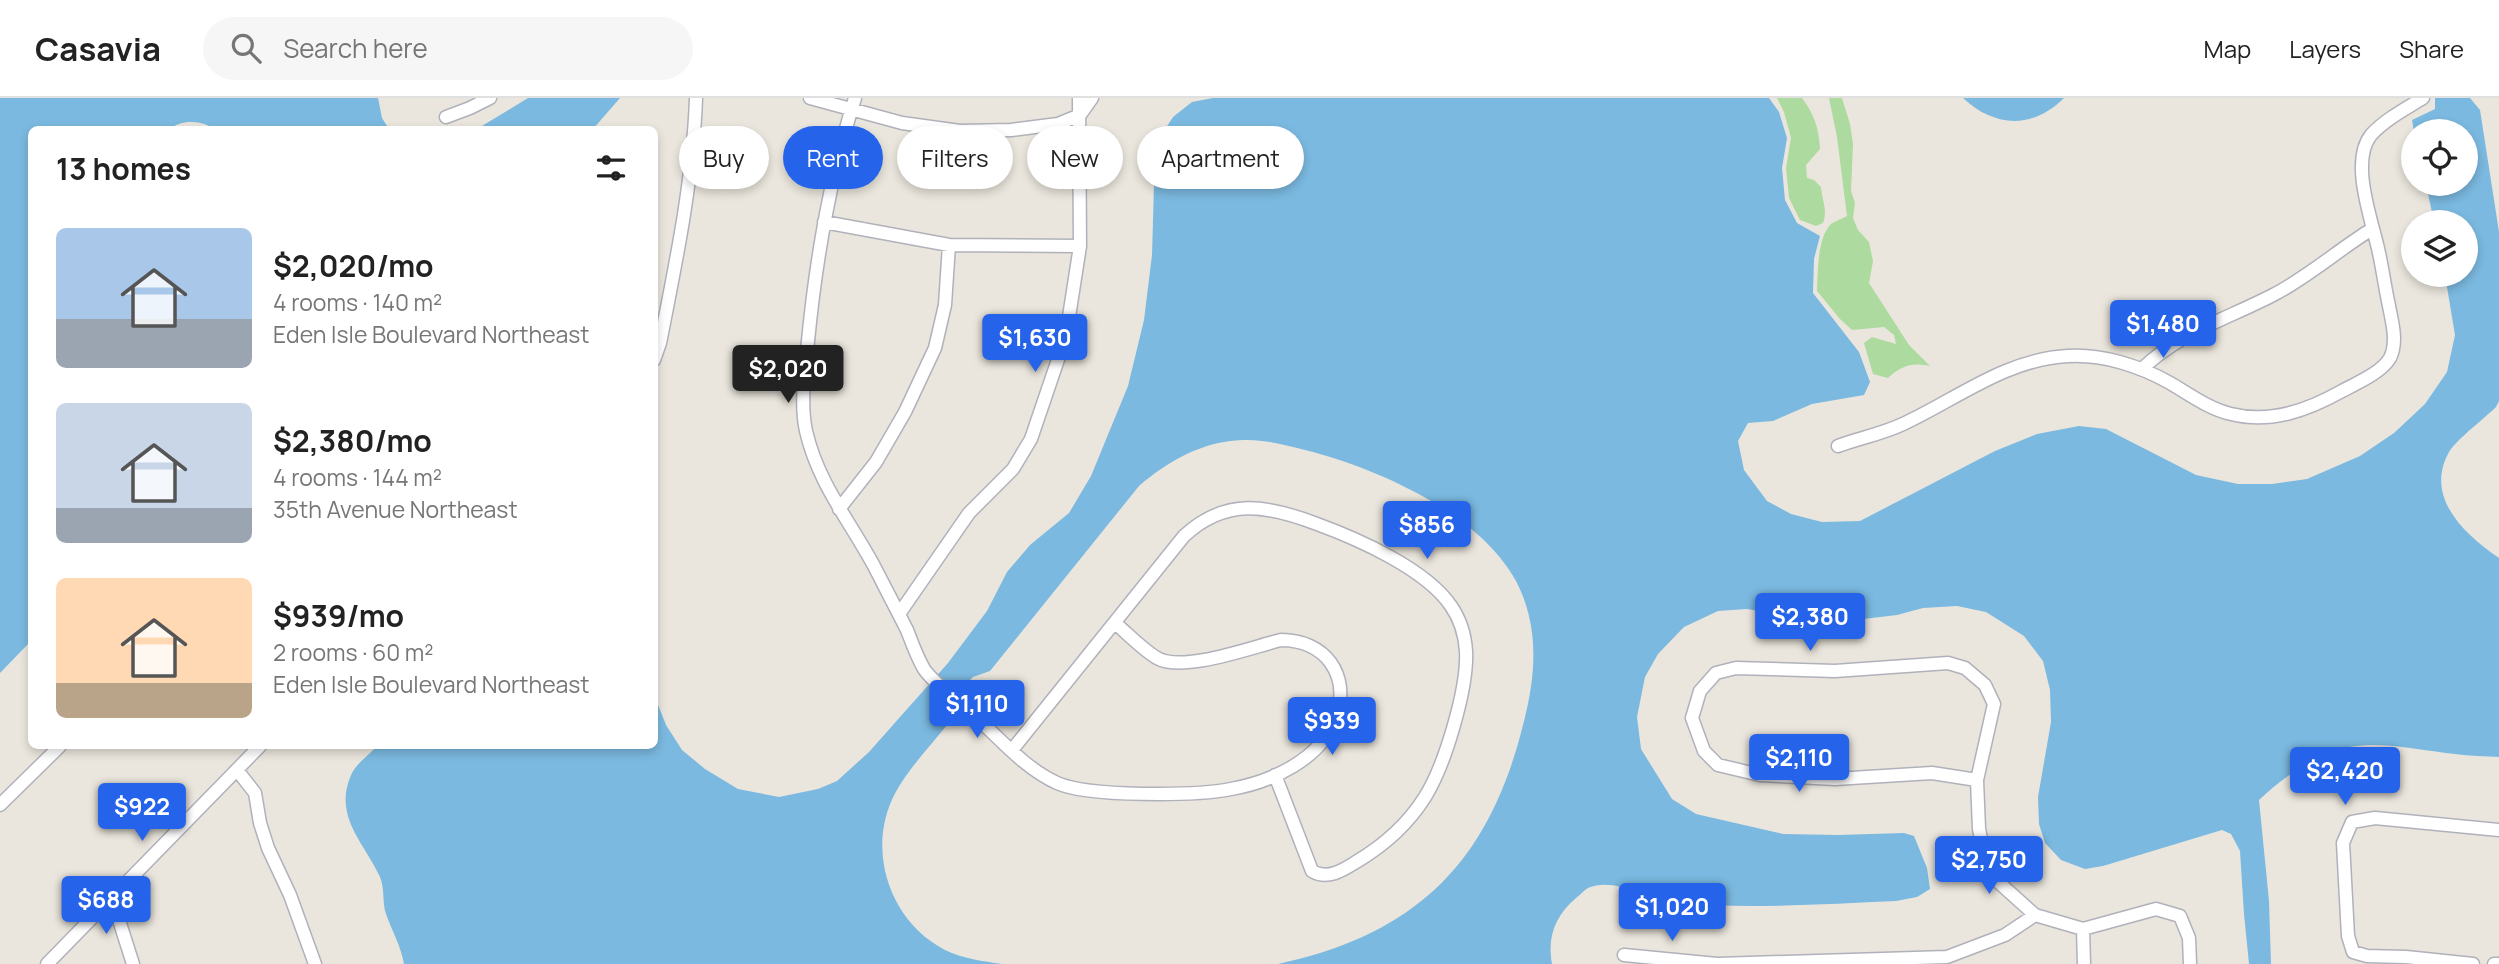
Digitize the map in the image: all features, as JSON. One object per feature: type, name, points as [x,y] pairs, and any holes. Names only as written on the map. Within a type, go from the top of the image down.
[{"type":"street","points":[[446,117],[490,98]]},
{"type":"street","points":[[658,349],[685,212],[696,98]]},
{"type":"street","points":[[810,98],[853,103],[902,123],[960,131],[1011,130],[1058,124],[1080,115],[1092,98]]},
{"type":"street","points":[[899,614],[969,513],[1013,469],[1031,439],[1066,336],[1080,246],[1079,98]]},
{"type":"street","points":[[1838,446],[1863,436],[1883,433],[1994,376],[2047,359],[2070,356],[2098,358],[2142,369],[2212,408],[2249,417],[2284,415],[2304,410],[2377,371],[2390,358],[2394,331],[2365,194],[2365,148],[2371,135],[2420,100]]},
{"type":"street","points":[[853,103],[824,222],[814,276],[804,380],[806,429],[820,477],[872,563],[925,671],[1032,768],[1055,782],[1089,790],[1202,793],[1233,789],[1275,775],[1303,760],[1314,751],[1332,728],[1340,701],[1339,683],[1330,661],[1309,644],[1281,640],[1196,661],[1175,663],[1157,657],[1115,623]]},
{"type":"street","points":[[824,222],[949,245],[1080,246]]},
{"type":"street","points":[[2142,369],[2160,352],[2307,275],[2372,229]]},
{"type":"street","points":[[839,509],[876,462],[905,412],[935,348],[945,305],[949,245]]},
{"type":"street","points":[[1012,750],[1184,536],[1206,518],[1233,508],[1266,509],[1335,530],[1414,572],[1439,592],[1450,605],[1463,632],[1466,666],[1462,693],[1436,777],[1424,798],[1388,840],[1346,869],[1333,874],[1318,874],[1312,871],[1275,775]]},
{"type":"street","points":[[1977,780],[1933,773],[1835,779],[1760,775],[1718,765],[1704,751],[1692,718],[1694,708],[1700,691],[1716,673],[1736,668],[1835,671],[1948,663],[1965,668],[1985,685],[1994,704],[1977,780],[1979,829],[1995,879],[2035,915],[2083,929],[2156,909],[2180,916],[2189,938],[2190,964]]},
{"type":"street","points":[[0,805],[58,749]]},
{"type":"street","points":[[47,964],[257,749]]},
{"type":"street","points":[[237,770],[255,793],[268,848],[301,922],[314,964]]},
{"type":"street","points":[[2473,964],[2367,956],[2353,951],[2348,936],[2343,843],[2352,822],[2375,818],[2499,830]]},
{"type":"street","points":[[112,898],[133,964]]},
{"type":"street","points":[[1624,955],[1717,964],[1947,957],[2005,935],[2035,915]]},
{"type":"street","points":[[2083,929],[2084,964]]},
{"type":"green space","points":[[1777,98],[1802,98],[1817,128],[1820,149],[1806,165],[1807,178],[1814,180],[1821,187],[1824,205],[1823,223],[1816,226],[1800,220],[1789,198],[1786,168],[1791,138]]},
{"type":"green space","points":[[1829,98],[1842,98],[1850,124],[1853,144],[1851,191],[1855,203],[1853,218],[1858,230],[1869,242],[1873,261],[1869,283],[1909,345],[1930,366],[1907,366],[1888,378],[1873,374],[1864,343],[1872,337],[1896,344],[1894,335],[1884,327],[1852,330],[1817,291],[1819,256],[1826,230],[1831,224],[1847,216]]},
{"type":"water","points":[[0,98],[378,98],[382,118],[387,126],[208,126],[192,122],[174,126],[28,126],[28,644],[0,673]]},
{"type":"water","points":[[528,98],[620,98],[596,126],[482,126]]},
{"type":"water","points":[[1213,98],[1769,98],[1779,112],[1787,138],[1782,168],[1785,200],[1797,223],[1820,236],[1814,259],[1813,293],[1859,352],[1870,382],[1864,395],[1812,404],[1773,421],[1748,423],[1738,441],[1744,470],[1767,501],[1791,514],[1822,522],[1860,521],[1995,451],[2037,434],[2079,426],[2106,429],[2196,475],[2238,484],[2272,484],[2307,479],[2360,456],[2394,433],[2425,404],[2447,372],[2455,335],[2447,287],[2478,287],[2478,210],[2431,210],[2429,196],[2478,196],[2478,119],[2414,119],[2435,109],[2435,98],[2470,98],[2480,110],[2499,232],[2499,401],[2449,452],[2441,484],[2445,499],[2461,526],[2499,558],[2499,757],[2383,745],[2355,746],[2319,758],[2278,784],[2259,800],[2269,901],[2271,964],[2249,964],[2240,851],[2231,834],[2222,830],[2085,869],[2061,860],[2045,843],[2039,824],[2038,797],[2051,722],[2050,690],[2043,661],[2024,636],[1986,612],[1957,606],[1923,608],[1897,615],[1855,620],[1747,609],[1718,611],[1684,627],[1658,654],[1645,677],[1637,717],[1641,749],[1672,799],[1696,814],[1783,834],[1904,833],[1914,836],[1927,868],[1930,889],[1917,897],[1896,901],[1754,906],[1671,902],[1618,887],[1598,885],[1583,891],[1558,920],[1552,936],[1552,964],[1278,964],[1327,951],[1370,933],[1408,911],[1440,885],[1467,853],[1490,816],[1508,773],[1523,725],[1533,670],[1532,634],[1524,598],[1516,581],[1478,534],[1452,514],[1394,481],[1333,458],[1267,441],[1228,441],[1187,454],[1162,468],[1139,486],[990,671],[973,677],[947,704],[951,720],[910,770],[891,802],[882,844],[884,865],[899,906],[911,923],[945,950],[966,958],[1002,964],[404,964],[386,914],[380,877],[352,828],[346,802],[352,773],[374,749],[658,749],[658,705],[666,725],[682,750],[705,769],[738,789],[779,797],[818,789],[837,781],[869,752],[948,663],[987,611],[1007,572],[1030,545],[1069,513],[1091,476],[1128,386],[1144,320],[1152,255],[1154,189],[1304,189],[1304,126],[1167,126],[1173,117],[1192,102]]},
{"type":"water","points":[[1963,98],[2064,98],[2040,115],[2014,121],[1988,115]]}]
